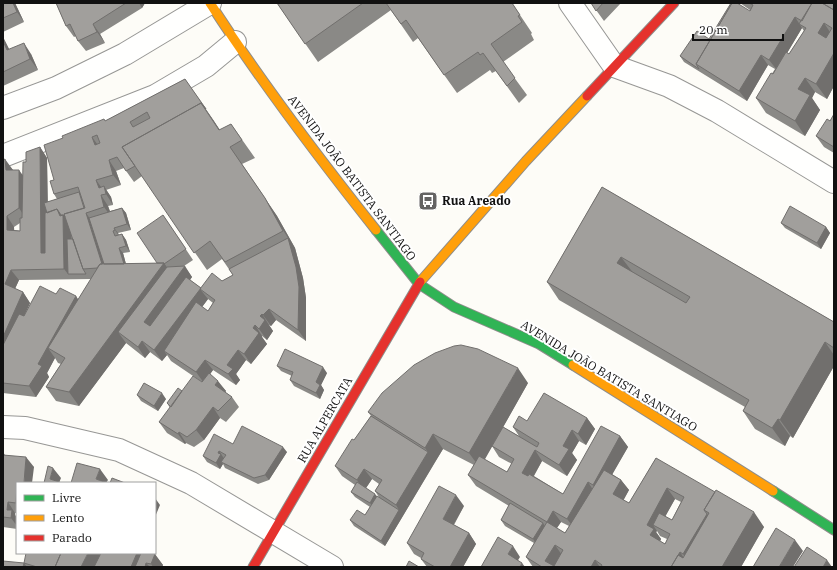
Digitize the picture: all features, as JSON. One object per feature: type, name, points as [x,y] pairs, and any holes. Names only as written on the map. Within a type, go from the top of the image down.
[{"type":"street","name":"AVENIDA JOÃO BATISTA SANTIAGO","points":[[210,3],[235,42],[334,177],[418,284],[454,307],[510,330],[539,344],[834,530]]},
{"type":"street","points":[[3,108],[56,88],[125,54],[210,3]]},
{"type":"street","points":[[570,3],[614,66],[668,86],[717,111],[834,182]]},
{"type":"street","points":[[418,284],[526,161],[674,3]]},
{"type":"street","points":[[3,156],[155,96],[206,66],[235,42]]},
{"type":"street","name":"RUA ALPERCATA","points":[[252,567],[418,284]]},
{"type":"street","points":[[3,427],[25,428],[119,450],[191,483],[332,567]]},
{"type":"building","points":[[3,3],[13,3],[17,12],[3,18]]},
{"type":"building","points":[[56,3],[126,3],[93,24],[97,32],[78,41],[70,24],[66,26]]},
{"type":"building","points":[[277,3],[363,3],[305,44]]},
{"type":"building","points":[[386,3],[512,3],[520,15],[518,16],[522,22],[491,44],[515,78],[507,86],[483,53],[480,55],[478,52],[444,75],[406,20],[401,24]]},
{"type":"building","points":[[591,3],[603,3],[596,11]]},
{"type":"building","points":[[731,3],[696,64],[699,69],[680,56],[697,31],[709,39]]},
{"type":"building","points":[[732,3],[737,3],[750,11],[753,5],[749,3],[812,3],[802,21],[795,17],[769,60],[761,55],[739,91],[696,64]]},
{"type":"building","points":[[812,3],[822,3],[834,10],[834,53],[816,84],[805,78],[798,89],[810,95],[795,121],[756,98],[786,52],[789,54],[806,28],[799,24]],"holes":[[[824,23],[832,28],[826,38],[818,33]]]},
{"type":"building","points":[[822,3],[834,3],[834,10]]},
{"type":"building","points":[[3,41],[7,50],[24,43],[30,59],[3,72]]},
{"type":"building","points":[[185,79],[206,109],[201,103],[122,147],[135,166],[126,171],[117,157],[109,160],[113,175],[96,180],[99,188],[104,186],[106,194],[101,195],[104,207],[86,213],[102,264],[100,264],[97,268],[83,269],[64,214],[85,208],[78,187],[54,194],[50,181],[54,180],[44,145],[104,119],[105,121]],"holes":[[[147,112],[150,118],[133,127],[130,122]],[[97,135],[100,143],[95,145],[92,137]]]},
{"type":"building","points":[[201,103],[219,130],[231,124],[242,140],[230,147],[265,198],[283,231],[225,262],[210,241],[194,253],[122,147]]},
{"type":"building","points":[[834,114],[834,147],[816,136],[827,119],[830,121]]},
{"type":"building","points":[[40,147],[41,253],[45,253],[45,213],[57,209],[60,216],[63,215],[64,269],[11,270],[5,284],[23,292],[3,337],[3,160],[5,159],[6,170],[19,170],[19,208],[7,216],[7,230],[20,231],[20,218],[22,218],[23,162],[26,162],[26,152]]},
{"type":"building","points":[[602,187],[834,322],[834,348],[825,342],[780,420],[778,419],[772,428],[743,411],[749,400],[547,282]],"holes":[[[621,257],[690,297],[686,303],[617,263]]]},
{"type":"building","points":[[79,192],[84,208],[64,214],[65,217],[61,215],[57,209],[47,213],[44,203]]},
{"type":"building","points":[[790,206],[826,227],[817,243],[781,223]]},
{"type":"building","points":[[122,208],[127,224],[114,228],[115,230],[113,231],[115,236],[122,234],[126,246],[119,248],[124,264],[104,264],[89,218]]},
{"type":"building","points":[[163,215],[186,249],[164,264],[157,263],[137,233]]},
{"type":"building","points":[[288,238],[296,267],[299,287],[298,330],[269,309],[260,316],[265,320],[259,329],[255,325],[253,328],[259,333],[244,354],[238,350],[227,365],[233,369],[228,374],[205,360],[196,372],[164,351],[196,302],[208,311],[215,300],[200,289],[212,273],[222,281],[233,275],[229,269]]},
{"type":"building","points":[[67,239],[73,239],[86,274],[68,274]]},
{"type":"building","points":[[164,263],[69,392],[46,387],[65,358],[48,348],[100,264]]},
{"type":"building","points":[[185,266],[144,322],[150,326],[186,277],[201,288],[154,350],[142,341],[138,347],[118,332],[167,267]]},
{"type":"building","points":[[40,286],[56,294],[60,288],[76,296],[38,364],[42,366],[29,386],[3,383],[3,345],[19,314],[24,316]]},
{"type":"building","points":[[461,345],[478,349],[518,368],[469,453],[433,434],[425,448],[368,412],[382,393],[414,365],[435,353]]},
{"type":"building","points":[[285,349],[323,367],[316,382],[320,385],[316,393],[290,380],[293,372],[277,366]]},
{"type":"building","points":[[209,373],[218,381],[215,385],[232,397],[218,411],[213,407],[196,430],[187,437],[179,432],[178,434],[159,422],[193,376],[202,382]]},
{"type":"building","points":[[144,383],[162,393],[154,406],[137,395]]},
{"type":"building","points":[[178,388],[182,391],[171,407],[167,403]]},
{"type":"building","points":[[544,393],[587,418],[578,434],[572,430],[563,446],[569,449],[559,465],[535,450],[522,473],[528,476],[529,474],[563,494],[601,426],[620,436],[593,485],[588,482],[567,519],[553,511],[547,522],[468,475],[479,456],[507,472],[514,459],[492,446],[503,427],[537,447],[539,443],[513,427],[519,416],[527,421]]},
{"type":"building","points":[[371,416],[428,452],[396,505],[375,491],[382,480],[364,469],[357,480],[335,466],[352,439],[354,440]]},
{"type":"building","points":[[242,426],[283,447],[265,475],[254,478],[221,462],[226,455],[219,451],[218,453],[221,454],[216,463],[203,456],[214,434],[233,444]]},
{"type":"building","points":[[3,455],[26,457],[24,482],[16,482],[16,503],[8,502],[7,510],[12,510],[11,518],[3,517]]},
{"type":"building","points":[[656,458],[715,492],[704,510],[707,514],[683,554],[680,552],[671,567],[601,567],[602,565],[595,560],[591,567],[542,567],[526,557],[547,522],[565,533],[604,470],[621,480],[613,494],[629,503]],"holes":[[[667,488],[684,497],[672,520],[659,513],[653,525],[670,534],[665,544],[650,535],[654,529],[647,525]],[[555,545],[563,550],[554,566],[545,561]]]},
{"type":"building","points":[[77,463],[100,469],[96,479],[104,482],[71,482]]},
{"type":"building","points":[[48,466],[53,468],[50,479],[59,482],[44,482]]},
{"type":"building","points":[[112,478],[122,482],[110,482]]},
{"type":"building","points":[[357,482],[375,494],[370,503],[351,492]]},
{"type":"building","points":[[439,486],[456,495],[443,519],[469,533],[450,567],[435,567],[421,559],[424,553],[407,543]]},
{"type":"building","points":[[716,490],[754,512],[722,567],[671,567],[678,555],[683,558],[709,513],[704,510]]},
{"type":"building","points":[[377,496],[399,510],[381,541],[350,520],[357,510],[365,515]]},
{"type":"building","points":[[510,503],[543,523],[533,539],[501,520]]},
{"type":"building","points":[[776,528],[795,540],[779,567],[753,567]]},
{"type":"building","points":[[498,537],[513,546],[508,554],[522,563],[520,567],[481,567]]},
{"type":"building","points":[[807,547],[827,560],[823,567],[794,567]]},
{"type":"building","points":[[26,554],[61,554],[55,567],[37,567],[24,563]]},
{"type":"building","points":[[61,554],[88,554],[81,567],[55,567]]},
{"type":"building","points":[[100,554],[137,554],[131,567],[94,567]]},
{"type":"building","points":[[141,554],[155,554],[151,564],[146,563],[145,567],[135,567]]},
{"type":"building","points":[[3,561],[24,563],[23,567],[3,567]]},
{"type":"building","points":[[409,561],[419,567],[406,567]]},
{"type":"traffic: fast","points":[[376,230],[419,284],[454,307],[539,344],[573,365]]},
{"type":"traffic: fast","points":[[773,491],[834,530]]},
{"type":"traffic: slow","points":[[210,3],[249,62],[290,119],[376,230]]},
{"type":"traffic: slow","points":[[420,282],[526,161],[587,96]]},
{"type":"traffic: slow","points":[[573,365],[773,491]]},
{"type":"traffic: jam","points":[[587,96],[674,3]]},
{"type":"traffic: jam","points":[[253,567],[420,282]]},
{"type":"place","name":"Rua Areado","points":[[428,201]]}]
